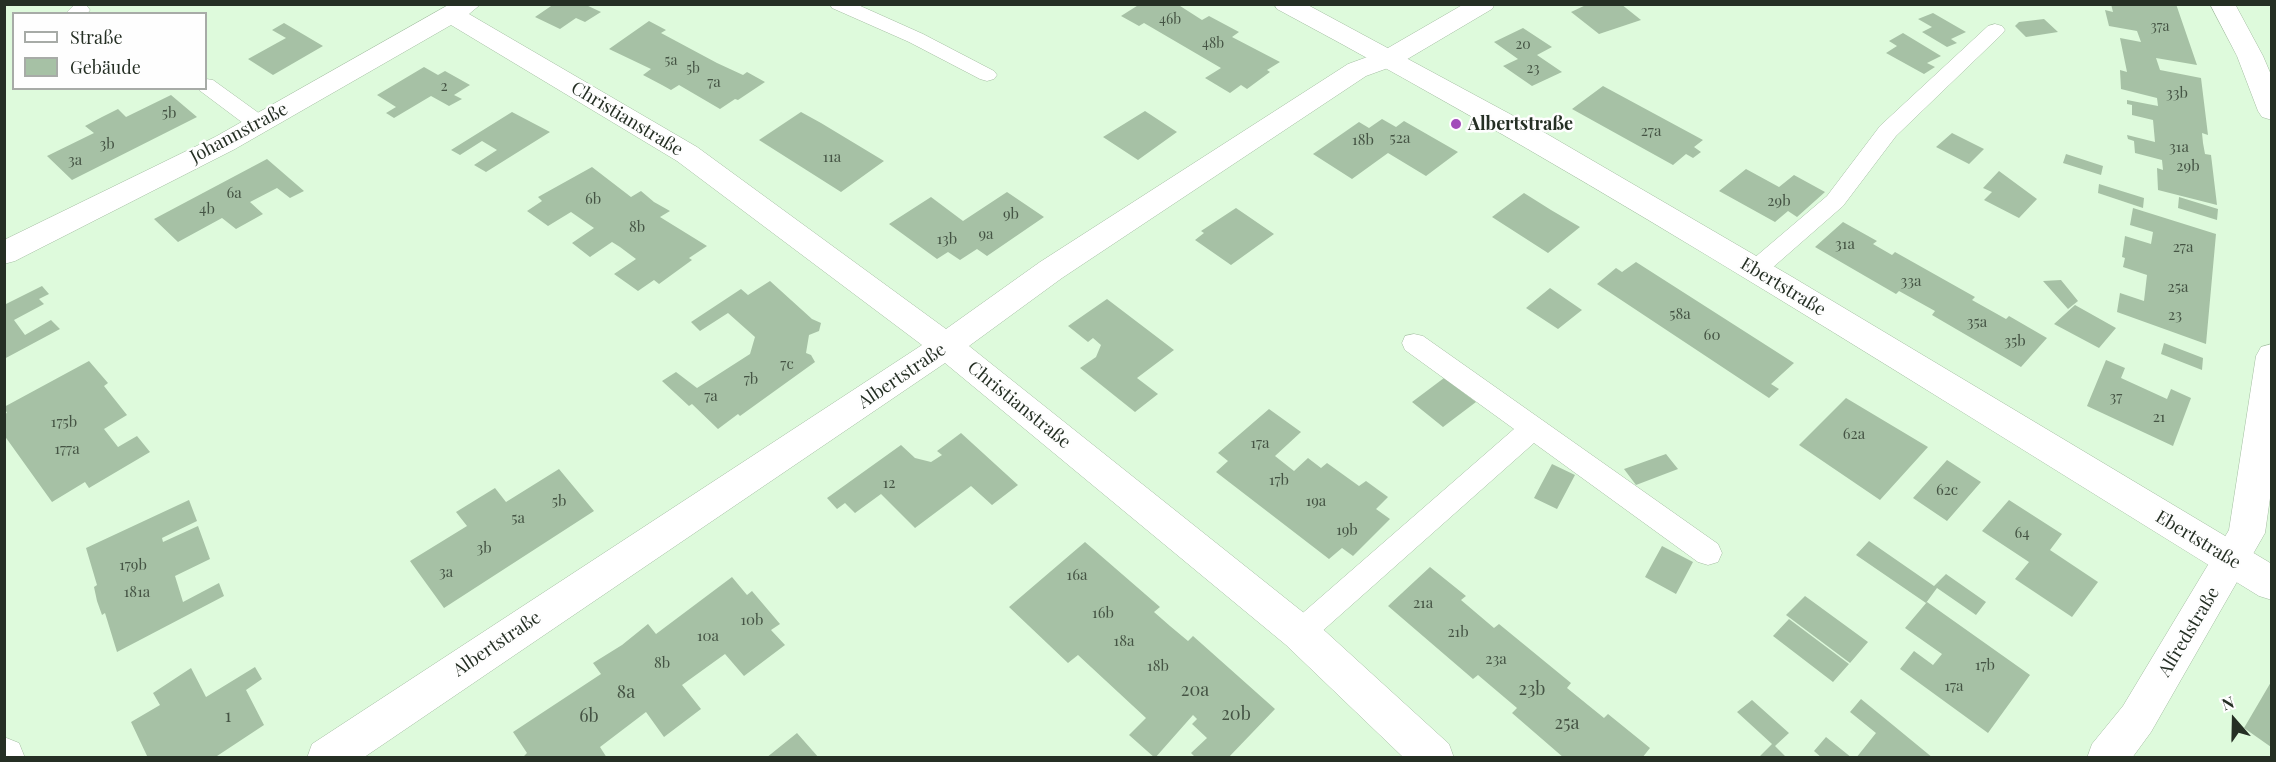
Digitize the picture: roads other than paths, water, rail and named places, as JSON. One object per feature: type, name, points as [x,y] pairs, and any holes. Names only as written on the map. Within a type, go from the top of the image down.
[{"type":"street","name":"Ebertstraße","points":[[1286,4],[1390,58],[1565,156],[2271,584]]},
{"type":"street","name":"Albertstraße","points":[[327,758],[946,346],[1051,270],[1241,144],[1357,70],[1390,58],[1483,4]]},
{"type":"street","points":[[2222,4],[2250,56],[2271,111]]},
{"type":"street","name":"Johannstraße","points":[[4,253],[259,124],[461,10]]},
{"type":"street","name":"Christianstraße","points":[[461,10],[687,154],[946,346],[1300,633],[1434,758]]},
{"type":"street","name":"Alfredstraße","points":[[2107,758],[2137,719],[2212,590],[2233,561],[2247,533],[2271,356]]},
{"type":"lane","points":[[839,4],[916,38],[987,75]]},
{"type":"lane","points":[[1755,270],[1835,201],[1888,130],[1995,30]]},
{"type":"lane","points":[[207,86],[259,124]]},
{"type":"lane","points":[[1414,343],[1708,553]]},
{"type":"lane","points":[[1300,633],[1533,428]]},
{"type":"place","name":"Albertstraße","points":[[1456,124]]}]
